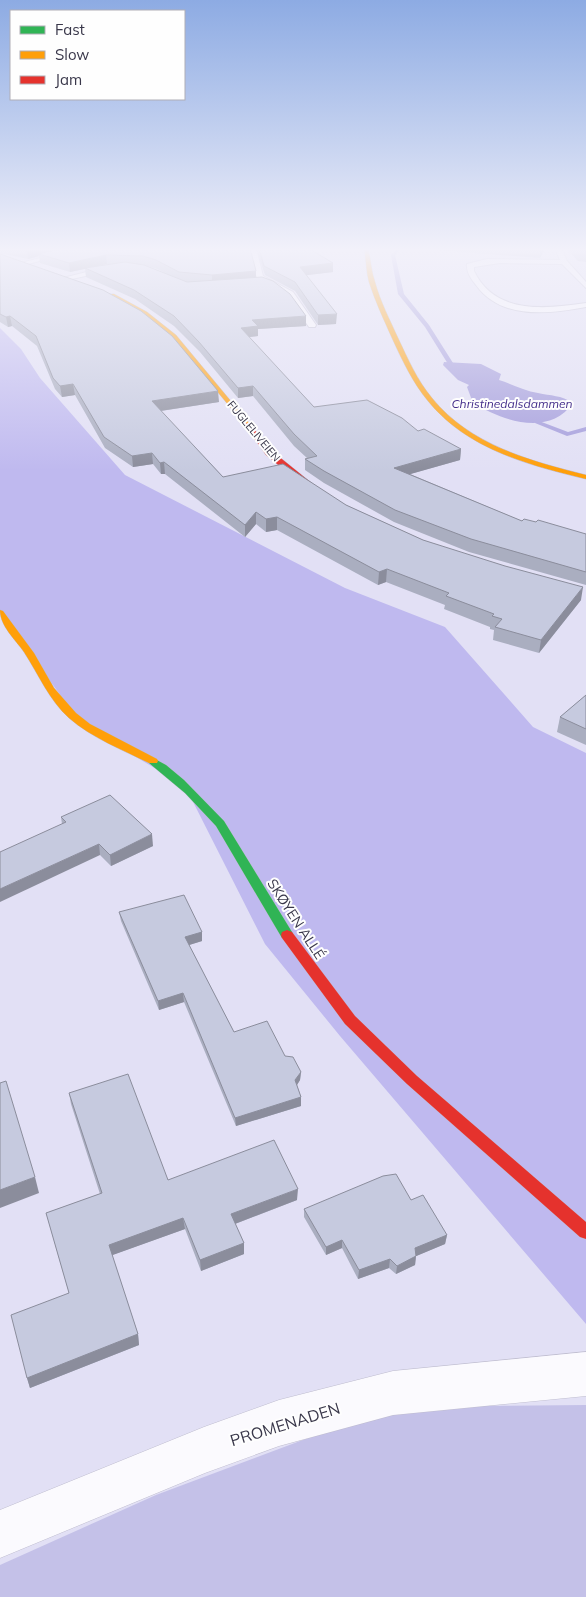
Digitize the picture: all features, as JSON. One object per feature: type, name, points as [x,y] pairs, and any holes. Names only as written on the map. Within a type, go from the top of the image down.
[{"type":"street","name":"FUGLELIVEIEN","points":[[157,323],[174,336],[222,392],[270,453],[318,492]]},
{"type":"street","points":[[389,323],[415,376],[438,409],[463,429],[504,451],[540,464],[586,477]]},
{"type":"street","name":"SKØYEN ALLÉ","points":[[0,612],[29,653],[50,689],[72,715],[86,726],[139,752],[165,769],[207,808],[220,824],[273,915],[350,1020],[418,1085],[586,1232]]},
{"type":"street","name":"PROMENADEN","points":[[0,1534],[204,1450],[279,1423],[394,1393],[586,1374]]},
{"type":"shaded area","points":[[0,328],[21,349],[40,378],[125,475],[345,588],[445,627],[533,727],[586,753],[586,1324],[340,1036],[265,944],[185,786],[82,725],[0,612]]},
{"type":"shaded area","points":[[586,1405],[586,1597],[0,1597],[0,1565],[156,1495],[359,1419],[471,1406]]},
{"type":"water","name":"Christinedalsdammen","points":[[444,362],[481,364],[501,374],[499,380],[528,391],[560,397],[573,403],[563,413],[551,420],[539,423],[525,423],[511,420],[473,403],[467,387],[469,385],[458,380],[443,365]]},
{"type":"building","points":[[18,323],[155,323],[172,336],[218,391],[152,401],[223,477],[283,464],[346,505],[423,540],[505,566],[583,587],[541,640],[495,627],[502,619],[492,616],[494,614],[446,596],[449,593],[387,569],[379,572],[277,517],[266,519],[256,512],[245,525],[164,462],[160,463],[152,453],[132,456],[104,437],[73,384],[60,386],[53,378],[36,336]]},
{"type":"building","points":[[180,323],[255,323],[258,326],[241,328],[314,407],[367,400],[402,418],[418,431],[424,429],[461,449],[394,468],[522,521],[524,519],[536,522],[538,520],[586,534],[586,572],[471,539],[395,510],[324,471],[305,459],[317,456],[294,434],[253,386],[238,388]]},
{"type":"building","points":[[586,695],[586,729],[560,717]]},
{"type":"building","points":[[110,795],[152,834],[110,855],[99,844],[0,889],[0,852],[66,822],[61,817]]},
{"type":"building","points":[[184,895],[202,932],[185,937],[234,1032],[267,1021],[285,1056],[293,1057],[301,1072],[295,1080],[301,1097],[235,1118],[183,993],[158,1001],[119,912]]},
{"type":"building","points":[[128,1074],[168,1180],[274,1140],[298,1189],[231,1214],[244,1243],[200,1260],[183,1218],[109,1245],[138,1334],[27,1378],[11,1315],[69,1293],[46,1213],[102,1193],[69,1093]]},
{"type":"building","points":[[6,1081],[35,1177],[0,1190],[0,1083]]},
{"type":"building","points":[[396,1174],[411,1200],[423,1195],[447,1235],[415,1248],[416,1256],[397,1266],[390,1259],[359,1270],[342,1240],[326,1247],[304,1209],[383,1176]]},
{"type":"waterway","points":[[424,323],[450,363]]},
{"type":"waterway","points":[[537,422],[567,434],[586,429]]},
{"type":"traffic: fast","points":[[153,761],[189,790],[220,824],[287,935]]},
{"type":"traffic: slow","points":[[157,323],[174,336],[247,424]]},
{"type":"traffic: slow","points":[[388,323],[412,373],[431,401],[446,417],[482,442],[502,451],[544,466],[586,477]]},
{"type":"traffic: slow","points":[[0,613],[29,653],[50,689],[72,715],[86,726],[153,761]]},
{"type":"traffic: jam","points":[[247,424],[269,453],[311,487]]},
{"type":"traffic: jam","points":[[287,935],[350,1020],[412,1080],[586,1232]]}]
